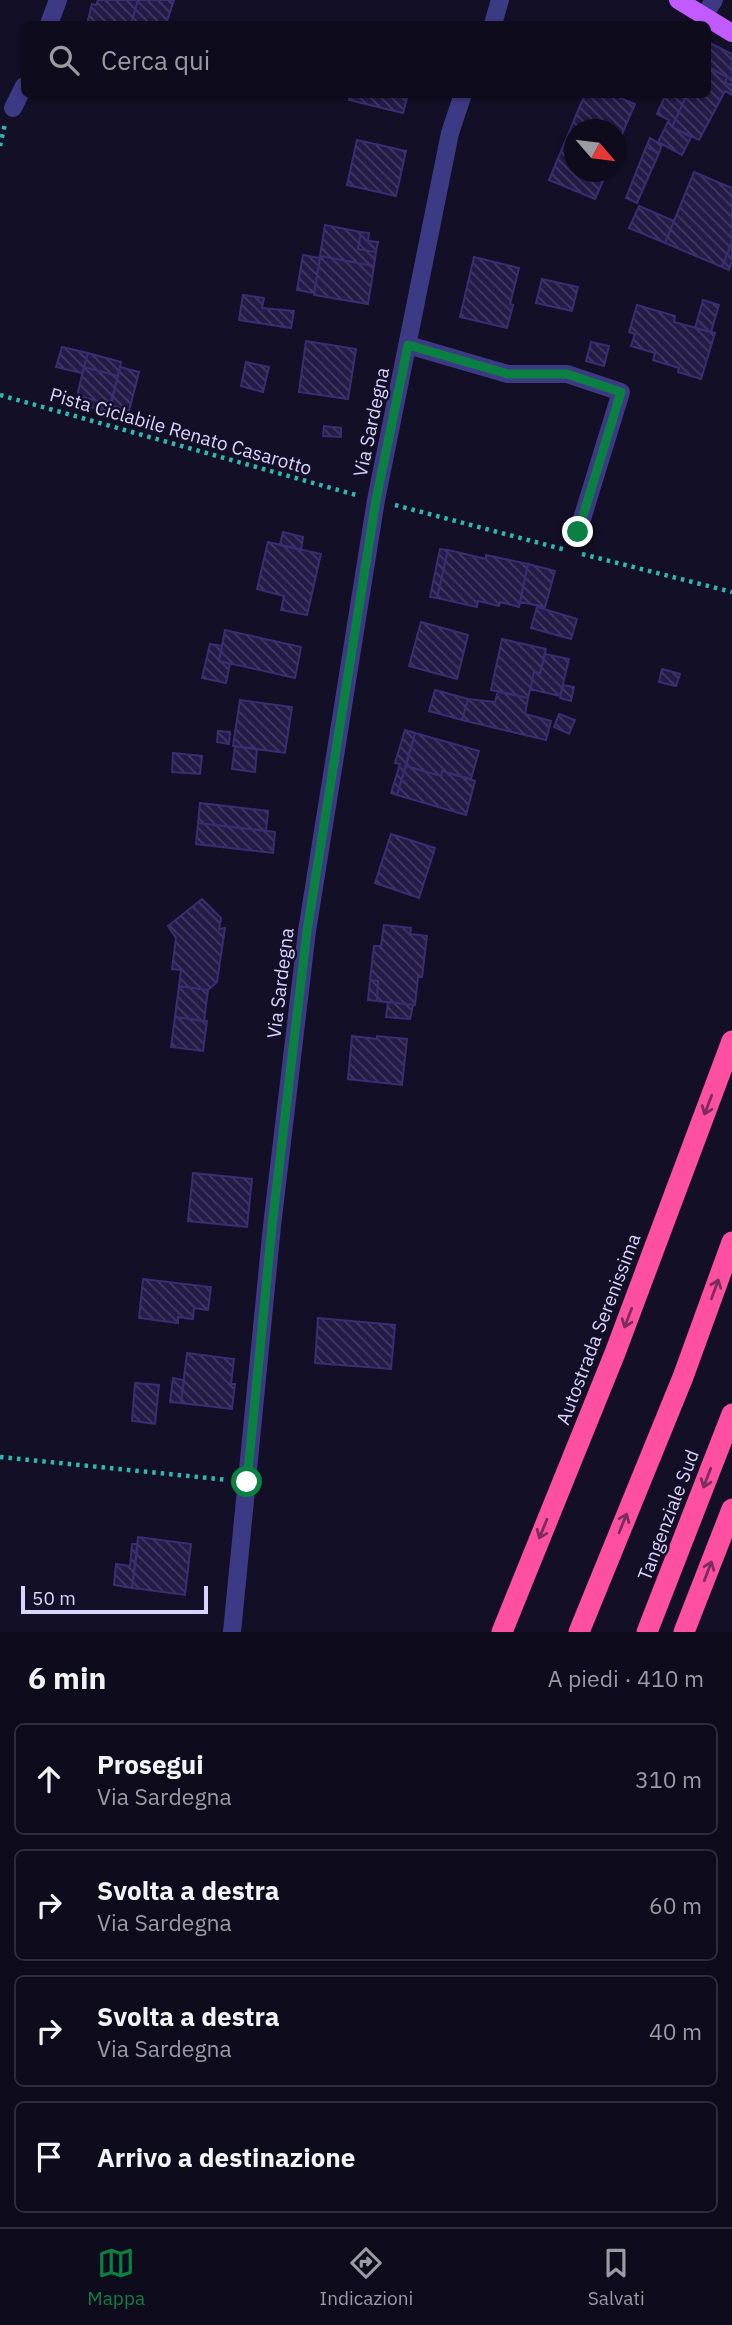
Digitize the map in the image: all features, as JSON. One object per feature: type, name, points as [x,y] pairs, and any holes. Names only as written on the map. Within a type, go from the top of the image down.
[{"type":"highway","name":"Autostrada Serenissima","points":[[502,1632],[615,1353],[732,1041]]},
{"type":"highway","points":[[579,1632],[682,1377],[732,1242]]},
{"type":"highway","name":"Tangenziale Sud","points":[[647,1632],[732,1414]]},
{"type":"highway","points":[[684,1632],[732,1509]]},
{"type":"main road","points":[[678,0],[732,33]]},
{"type":"street","points":[[50,21],[58,0]]},
{"type":"street","points":[[704,16],[714,0]]},
{"type":"street","points":[[13,108],[21,92]]},
{"type":"street","name":"Via Sardegna","points":[[232,1632],[272,1226],[307,931],[376,500],[450,133],[462,98]]},
{"type":"street","name":"Via Sardegna","points":[[408,345],[508,374],[567,374],[621,392],[578,532]]},
{"type":"path","name":"Pista Ciclabile Renato Casarotto","points":[[0,395],[354,494]]},
{"type":"path","points":[[0,1457],[247,1482]]},
{"type":"building","points":[[98,0],[138,0],[132,21],[88,21],[92,4],[96,5]]},
{"type":"building","points":[[138,0],[174,0],[167,21],[132,21]]},
{"type":"building","points":[[711,44],[732,54],[732,86],[725,82],[727,77],[711,69]]},
{"type":"building","points":[[711,69],[727,77],[725,82],[732,86],[732,95],[725,91],[699,140],[672,127],[685,99],[711,98]]},
{"type":"building","points":[[349,98],[407,98],[403,113]]},
{"type":"building","points":[[583,98],[621,98],[635,104],[627,123],[627,119],[575,119]]},
{"type":"building","points":[[664,98],[685,99],[672,127],[691,137],[682,155],[658,142],[669,120],[657,114]]},
{"type":"building","points":[[650,138],[662,145],[659,153],[646,147]]},
{"type":"building","points":[[357,140],[406,151],[396,196],[347,185]]},
{"type":"building","points":[[564,144],[564,182],[603,182],[595,199],[549,180]]},
{"type":"building","points":[[646,147],[659,153],[637,203],[626,198]]},
{"type":"building","points":[[694,172],[732,188],[732,242],[722,267],[665,243]]},
{"type":"building","points":[[639,206],[674,221],[665,243],[629,228]]},
{"type":"building","points":[[325,225],[361,232],[358,249],[376,252],[374,266],[320,256]]},
{"type":"building","points":[[361,232],[369,233],[368,241],[378,242],[376,252],[358,249]]},
{"type":"building","points":[[732,242],[732,261],[729,270],[722,267]]},
{"type":"building","points":[[303,255],[320,258],[314,293],[297,290]]},
{"type":"building","points":[[320,256],[374,266],[368,304],[314,295]]},
{"type":"building","points":[[474,257],[519,268],[507,328],[460,317]]},
{"type":"building","points":[[542,279],[578,287],[572,311],[536,303]]},
{"type":"building","points":[[243,295],[264,298],[262,308],[294,311],[291,328],[239,320]]},
{"type":"building","points":[[703,300],[719,305],[711,332],[695,328]]},
{"type":"building","points":[[637,305],[675,316],[674,322],[715,333],[701,379],[678,372],[679,368],[653,360],[655,353],[631,346],[635,334],[629,332]]},
{"type":"building","points":[[306,341],[356,349],[348,399],[299,392]]},
{"type":"building","points":[[591,342],[609,346],[604,366],[586,361]]},
{"type":"building","points":[[62,347],[88,353],[82,373],[56,367]]},
{"type":"building","points":[[88,353],[121,362],[118,376],[84,367]]},
{"type":"building","points":[[246,362],[269,367],[263,392],[241,386]]},
{"type":"building","points":[[84,367],[118,376],[110,404],[77,396]]},
{"type":"building","points":[[120,367],[139,372],[129,411],[111,406]]},
{"type":"building","points":[[77,396],[110,404],[109,412],[75,403]]},
{"type":"building","points":[[324,426],[341,428],[341,437],[323,436]]},
{"type":"building","points":[[283,532],[303,537],[301,550],[280,545]]},
{"type":"building","points":[[268,542],[321,554],[307,615],[281,610],[284,596],[257,589]]},
{"type":"building","points":[[440,549],[448,550],[437,598],[430,597]]},
{"type":"building","points":[[448,550],[486,559],[486,555],[528,564],[519,607],[500,602],[499,606],[478,601],[477,607],[437,598]]},
{"type":"building","points":[[528,564],[555,571],[545,607],[520,602]]},
{"type":"building","points":[[537,607],[577,619],[571,639],[531,628]]},
{"type":"building","points":[[421,622],[468,635],[457,679],[409,666]]},
{"type":"building","points":[[225,630],[301,647],[295,678],[219,661]]},
{"type":"building","points":[[502,639],[546,649],[540,673],[534,672],[528,698],[491,690]]},
{"type":"building","points":[[210,644],[222,646],[219,661],[230,664],[226,683],[202,678]]},
{"type":"building","points":[[545,654],[569,659],[560,696],[530,689],[534,672],[540,673]]},
{"type":"building","points":[[662,669],[680,674],[676,686],[659,682]]},
{"type":"building","points":[[563,685],[574,687],[571,701],[560,698]]},
{"type":"building","points":[[435,690],[468,699],[462,720],[429,711]]},
{"type":"building","points":[[498,691],[528,698],[525,714],[551,721],[546,740],[462,720],[468,699],[495,702]]},
{"type":"building","points":[[240,700],[292,707],[285,753],[233,746]]},
{"type":"building","points":[[559,714],[575,720],[569,734],[554,727]]},
{"type":"building","points":[[405,730],[415,733],[397,795],[391,793],[400,764],[395,763]]},
{"type":"building","points":[[218,731],[230,732],[229,744],[217,742]]},
{"type":"building","points":[[415,733],[479,751],[471,779],[442,771],[441,776],[406,766]]},
{"type":"building","points":[[235,746],[257,749],[255,772],[232,769]]},
{"type":"building","points":[[173,753],[202,756],[200,774],[172,772]]},
{"type":"building","points":[[406,766],[441,776],[442,771],[475,781],[466,815],[397,795]]},
{"type":"building","points":[[200,803],[268,811],[266,831],[198,823]]},
{"type":"building","points":[[198,823],[275,832],[273,853],[196,844]]},
{"type":"building","points":[[391,834],[435,848],[419,898],[375,883]]},
{"type":"building","points":[[202,899],[221,918],[219,929],[225,928],[217,982],[208,990],[179,986],[181,970],[172,969],[176,938],[168,926]]},
{"type":"building","points":[[384,925],[411,928],[410,934],[427,936],[415,1005],[377,1001],[378,981],[370,980],[374,946],[381,946]]},
{"type":"building","points":[[370,980],[378,981],[377,1001],[368,1000]]},
{"type":"building","points":[[179,986],[208,990],[204,1021],[175,1017]]},
{"type":"building","points":[[388,1002],[413,1005],[410,1019],[386,1017]]},
{"type":"building","points":[[175,1017],[207,1021],[203,1051],[171,1047]]},
{"type":"building","points":[[352,1036],[407,1039],[402,1085],[348,1079]]},
{"type":"building","points":[[193,1173],[252,1179],[247,1227],[188,1221]]},
{"type":"building","points":[[143,1279],[211,1287],[208,1310],[194,1308],[193,1319],[178,1317],[178,1323],[139,1318]]},
{"type":"building","points":[[318,1318],[395,1325],[391,1369],[315,1363]]},
{"type":"building","points":[[187,1353],[234,1359],[232,1409],[181,1403]]},
{"type":"building","points":[[173,1378],[184,1380],[181,1403],[170,1402]]},
{"type":"building","points":[[135,1383],[159,1385],[155,1424],[132,1421]]},
{"type":"building","points":[[138,1537],[191,1544],[185,1595],[132,1588]]},
{"type":"building","points":[[132,1544],[138,1544],[132,1588],[114,1585],[116,1564],[130,1566]]},
{"type":"route","points":[[247,1482],[272,1226],[307,931],[376,500],[408,345],[508,374],[567,374],[621,392],[578,532]]}]
